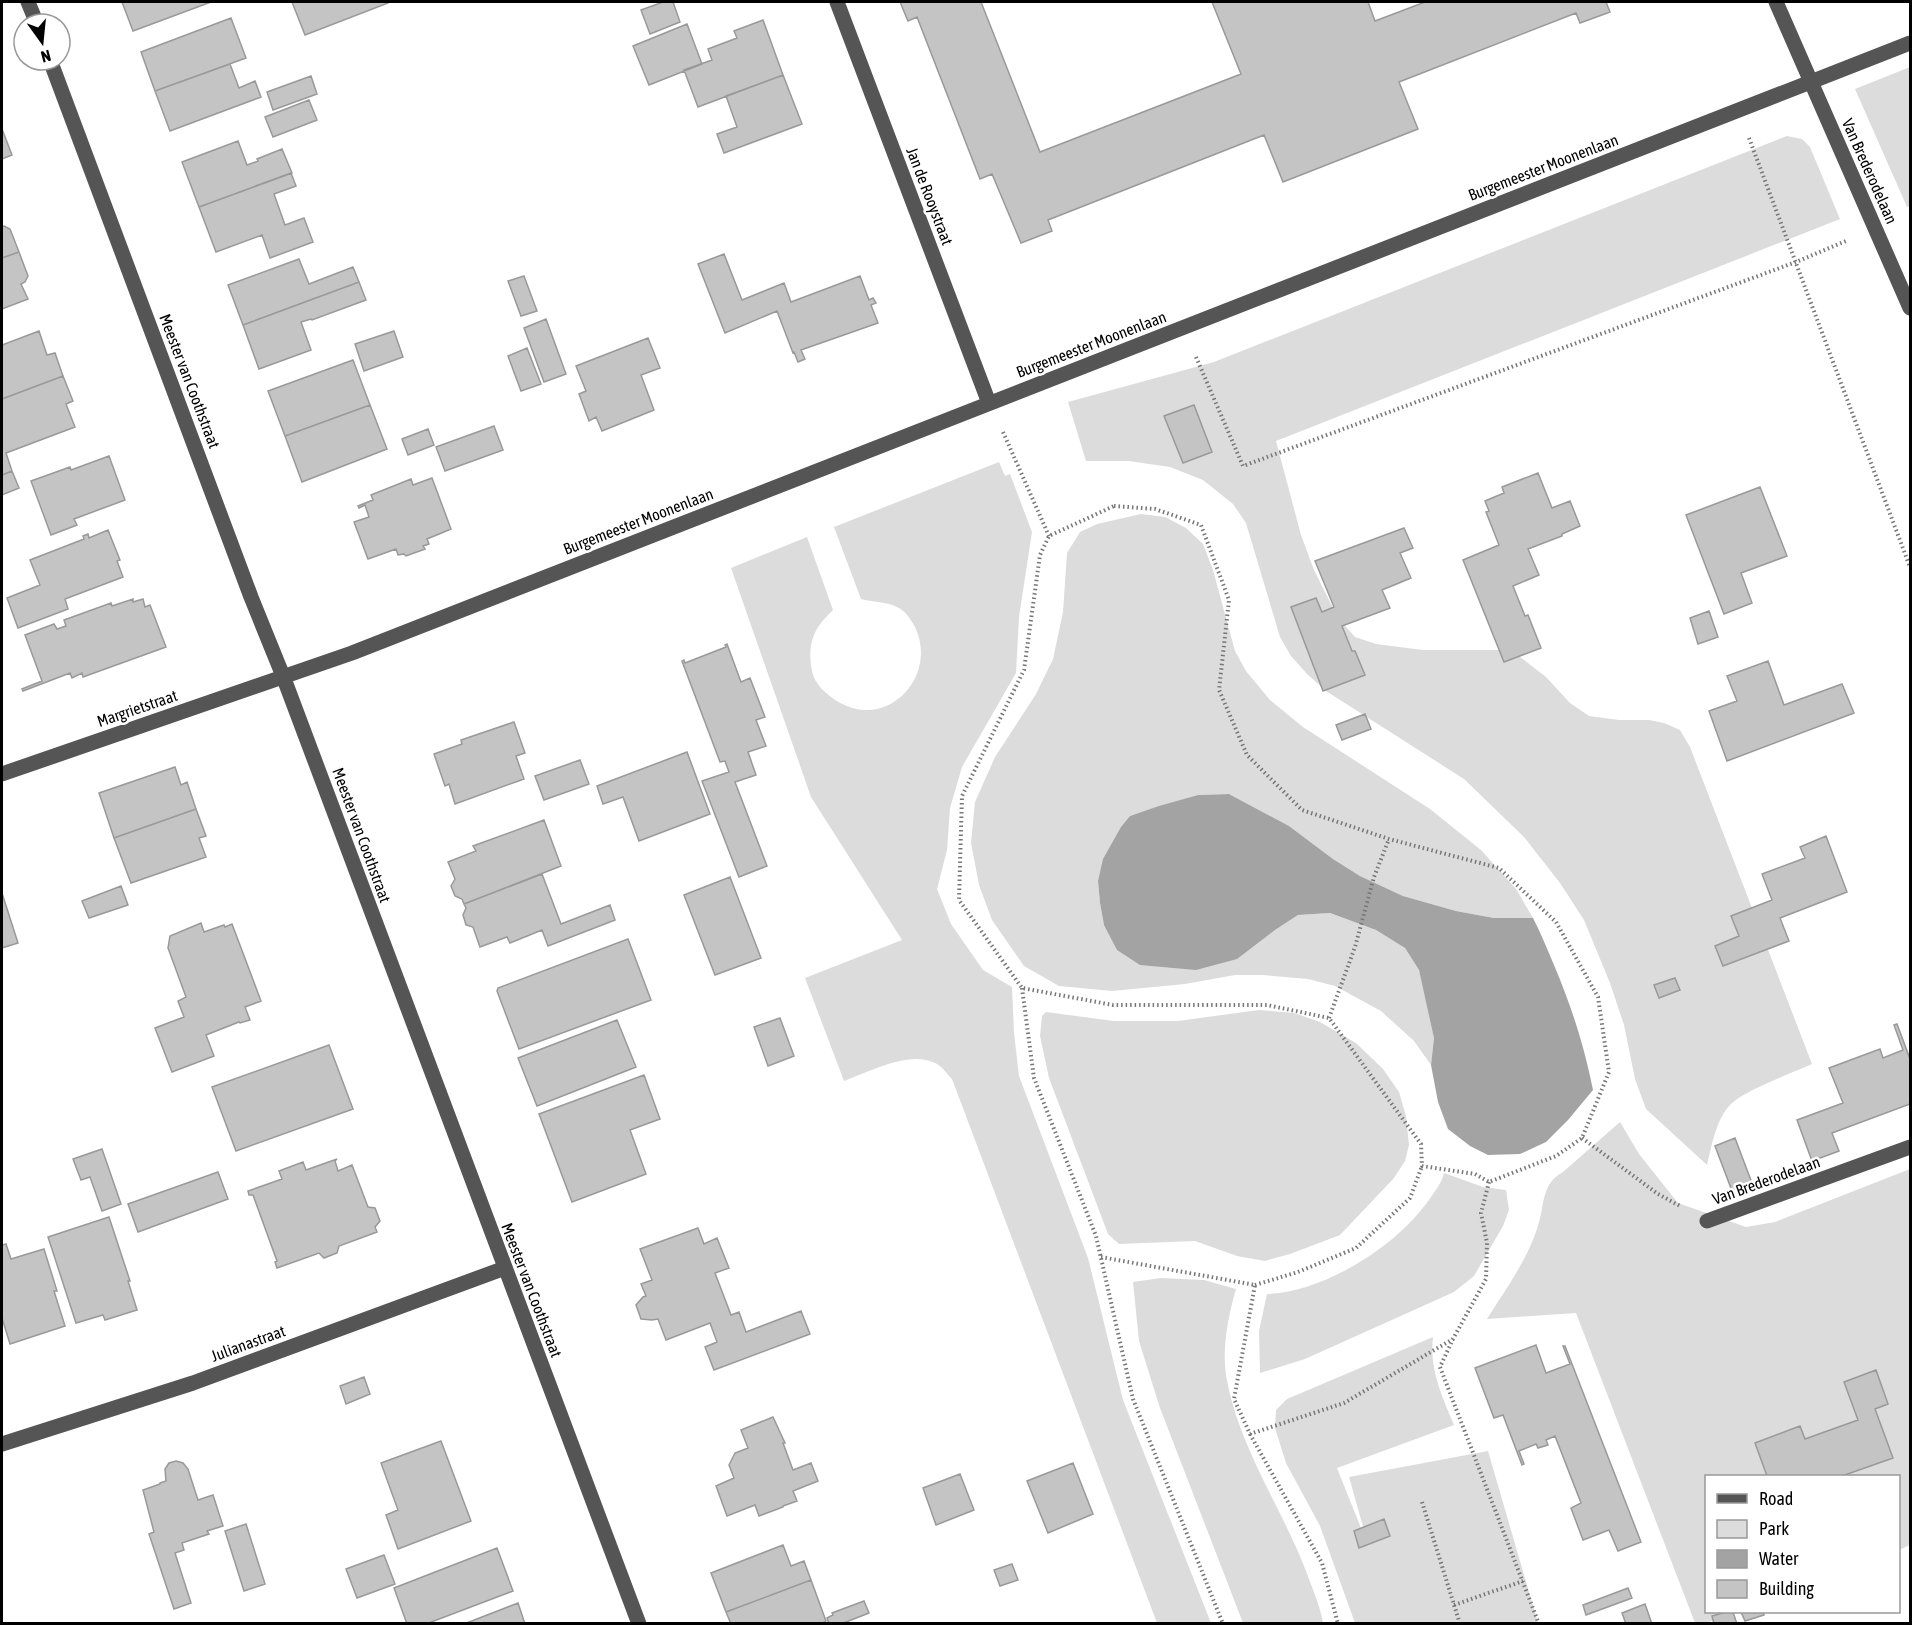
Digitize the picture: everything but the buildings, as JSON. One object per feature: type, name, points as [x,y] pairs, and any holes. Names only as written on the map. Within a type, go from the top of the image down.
[{"type":"street","name":"Jan de Rooystraat","points":[[837,2],[989,403]]},
{"type":"street","name":"Van Brederodelaan","points":[[1776,2],[1911,308]]},
{"type":"street","name":"Burgemeester Moonenlaan","points":[[283,676],[352,653],[1911,43]]},
{"type":"street","name":"Meester van Coothstraat","points":[[54,72],[639,1623]]},
{"type":"street","name":"Margrietstraat","points":[[2,774],[283,676]]},
{"type":"street","name":"Van Brederodelaan","points":[[1707,1221],[1911,1147]]},
{"type":"street","name":"Julianastraat","points":[[2,1444],[193,1383],[505,1268]]},
{"type":"path","points":[[1738,110],[1911,567]]},
{"type":"path","points":[[1183,327],[1243,466],[1796,262],[1876,228]]},
{"type":"path","points":[[989,403],[1049,536]]},
{"type":"path","points":[[1223,1623],[1133,1399],[1096,1236],[1034,1078],[1022,988],[959,900],[962,796],[1024,669],[1040,555],[1049,536],[1114,506],[1155,509],[1201,525],[1229,600],[1219,690],[1247,755],[1302,810],[1389,838],[1499,868],[1556,922],[1598,997],[1609,1072],[1582,1138],[1556,1156],[1489,1182]]},
{"type":"path","points":[[1329,1018],[1356,947],[1374,877],[1389,838]]},
{"type":"path","points":[[1022,988],[1113,1005],[1267,1005],[1329,1018],[1421,1144],[1422,1166],[1410,1198],[1356,1248],[1298,1272],[1255,1285],[1101,1257]]},
{"type":"path","name":"Van Brederodelaan","points":[[1582,1138],[1658,1194],[1707,1221]]},
{"type":"path","points":[[1422,1166],[1475,1174],[1489,1182]]},
{"type":"path","points":[[1489,1182],[1481,1213],[1487,1243],[1486,1279],[1440,1367],[1539,1623]]},
{"type":"path","points":[[1255,1285],[1234,1399],[1250,1434],[1322,1563],[1338,1623]]},
{"type":"path","points":[[1250,1434],[1344,1403],[1453,1339]]},
{"type":"path","points":[[1422,1502],[1460,1623]]},
{"type":"path","points":[[1454,1605],[1523,1581]]},
{"type":"green space","points":[[1910,67],[1910,206],[1907,207],[1855,89]]},
{"type":"green space","points":[[1787,136],[1802,139],[1810,147],[1840,219],[1276,441],[1301,535],[1314,570],[1338,618],[1355,637],[1376,644],[1423,650],[1503,650],[1520,657],[1546,677],[1570,703],[1589,716],[1619,720],[1649,720],[1680,730],[1690,747],[1812,1064],[1758,1088],[1731,1104],[1718,1125],[1707,1165],[1646,1109],[1635,1079],[1624,1025],[1610,983],[1584,920],[1560,883],[1524,837],[1464,779],[1326,691],[1291,656],[1280,637],[1246,523],[1233,504],[1203,480],[1170,467],[1129,461],[1086,461],[1068,402],[1214,362]]},
{"type":"green space","points":[[999,462],[1005,476],[1010,474],[1032,532],[1019,617],[1016,673],[962,767],[950,808],[947,850],[937,889],[951,924],[983,970],[1012,987],[1019,1076],[1088,1258],[1123,1400],[1211,1623],[1157,1623],[952,1079],[935,1063],[913,1059],[889,1064],[844,1081],[805,978],[902,940],[811,797],[731,568],[807,537],[833,610],[816,630],[811,644],[812,671],[815,680],[833,699],[855,709],[873,710],[890,704],[914,681],[920,664],[921,646],[915,627],[900,608],[861,599],[834,527]]},
{"type":"green space","points":[[1141,514],[1165,517],[1186,528],[1203,544],[1213,570],[1235,651],[1246,671],[1270,700],[1303,727],[1430,809],[1481,850],[1516,889],[1533,918],[1494,918],[1456,911],[1403,896],[1360,876],[1289,826],[1229,794],[1198,795],[1130,816],[1098,881],[1104,925],[1275,930],[1298,915],[1330,913],[1376,930],[1405,948],[1419,970],[1434,1038],[1431,1065],[1414,1041],[1381,1011],[1335,986],[1308,979],[1235,975],[1185,984],[1112,991],[1059,986],[1024,966],[992,920],[979,885],[971,843],[975,802],[995,757],[1036,694],[1053,659],[1063,612],[1067,553],[1080,532],[1097,524]]},
{"type":"green space","points":[[1259,1010],[1294,1013],[1320,1022],[1356,1043],[1383,1069],[1399,1092],[1406,1116],[1409,1145],[1405,1161],[1394,1178],[1340,1235],[1290,1254],[1265,1261],[1237,1256],[1195,1241],[1119,1244],[1108,1234],[1049,1078],[1040,1036],[1042,1016],[1046,1012],[1114,1021],[1178,1021]]},
{"type":"green space","points":[[1620,1122],[1639,1154],[1678,1203],[1746,1227],[1775,1222],[1910,1169],[1910,1545],[1900,1550],[1900,1475],[1705,1475],[1705,1613],[1734,1613],[1706,1623],[1695,1623],[1576,1313],[1487,1319],[1527,1253],[1537,1229],[1544,1197],[1550,1183]]},
{"type":"green space","points":[[1444,1173],[1483,1187],[1506,1190],[1509,1210],[1503,1226],[1474,1276],[1454,1292],[1305,1359],[1260,1373],[1259,1331],[1267,1294],[1313,1285],[1359,1263],[1400,1232],[1417,1215],[1437,1189]]},
{"type":"green space","points":[[1161,1278],[1204,1280],[1236,1289],[1225,1343],[1226,1375],[1232,1401],[1250,1451],[1306,1571],[1323,1623],[1243,1623],[1160,1408],[1139,1341],[1133,1282]]},
{"type":"green space","points":[[1433,1337],[1435,1371],[1454,1425],[1337,1468],[1369,1548],[1349,1477],[1488,1451],[1538,1623],[1355,1623],[1320,1526],[1286,1463],[1275,1428],[1276,1410],[1287,1399]]},
{"type":"water","points":[[1229,794],[1289,826],[1360,876],[1403,896],[1456,911],[1494,918],[1533,918],[1572,1012],[1593,1090],[1546,1142],[1520,1154],[1488,1155],[1470,1146],[1448,1129],[1438,1102],[1431,1065],[1434,1038],[1419,970],[1405,948],[1376,930],[1330,913],[1298,915],[1237,959],[1196,970],[1140,965],[1117,950],[1104,925],[1098,881],[1103,859],[1121,827],[1130,816],[1159,806],[1198,795]]}]
